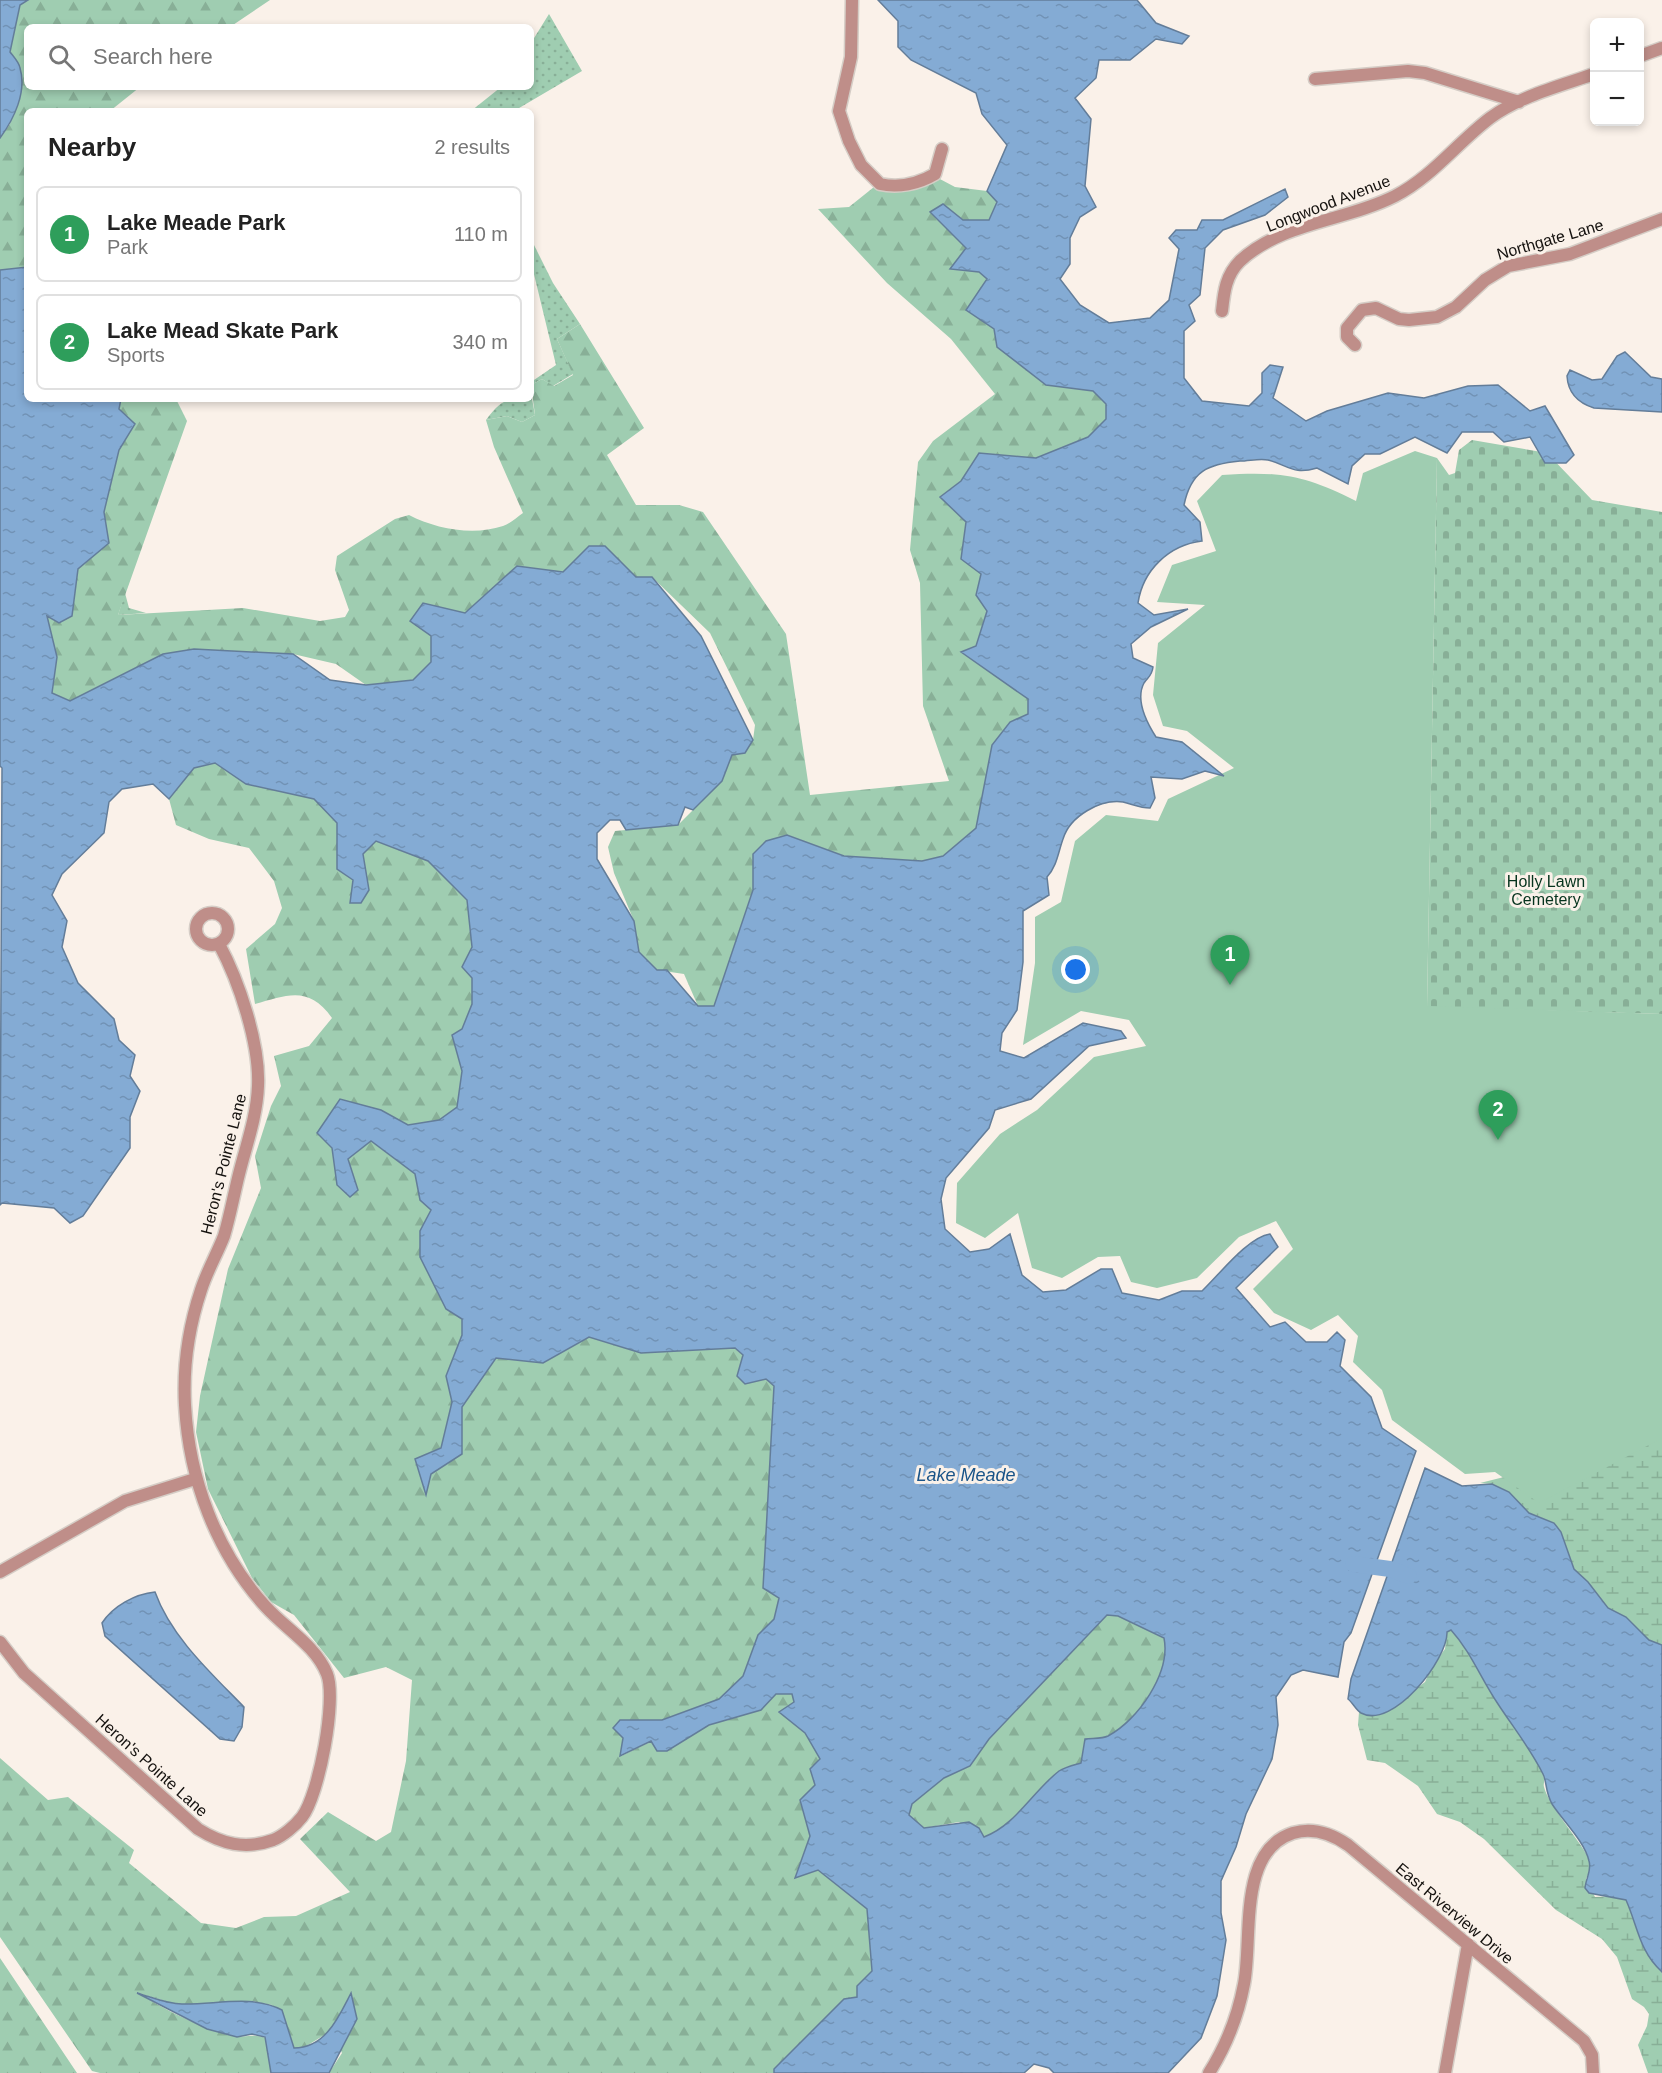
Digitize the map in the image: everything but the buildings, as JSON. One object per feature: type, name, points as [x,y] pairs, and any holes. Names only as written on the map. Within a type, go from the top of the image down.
[{"type":"street","points":[[852,0],[851,57],[839,111],[849,141],[861,165],[868,175],[880,184],[915,183],[935,174],[942,149]]},
{"type":"street","points":[[1644,55],[1662,48]]},
{"type":"street","points":[[1316,79],[1408,71],[1436,76],[1519,102]]},
{"type":"street","name":"Longwood Avenue","points":[[1222,310],[1226,280],[1240,262],[1250,254],[1301,228],[1393,197],[1406,190],[1492,117],[1519,102],[1590,75]]},
{"type":"street","name":"Northgate Lane","points":[[1355,345],[1347,338],[1347,328],[1362,310],[1376,308],[1399,319],[1409,320],[1437,317],[1456,307],[1485,280],[1508,266],[1570,254],[1662,219]]},
{"type":"street","name":"Heron's Pointe Lane","points":[[0,1642],[24,1673],[198,1829],[211,1838],[237,1846],[250,1845],[278,1838],[302,1818],[315,1787],[330,1712],[327,1675],[317,1657],[268,1609],[237,1571],[215,1528],[195,1479],[184,1401],[190,1333],[201,1289],[224,1234],[255,1112],[258,1086],[257,1064],[240,988],[219,944]]},
{"type":"street","points":[[0,1572],[125,1501],[195,1479]]},
{"type":"street","name":"East Riverview Drive","points":[[1209,2073],[1225,2044],[1239,2006],[1247,1964],[1254,1876],[1267,1850],[1284,1837],[1305,1831],[1328,1834],[1339,1839],[1584,2041],[1592,2055],[1593,2073]]},
{"type":"street","points":[[1445,2073],[1468,1944]]},
{"type":"green space","points":[[28,0],[270,0],[234,24],[24,24],[24,90],[136,90],[114,108],[24,108],[24,267],[0,270],[0,138],[10,124],[20,67],[10,52],[20,5]]},
{"type":"green space","points":[[549,14],[582,71],[519,108],[475,108],[497,90],[534,90],[534,38]]},
{"type":"green space","points":[[938,178],[955,187],[987,191],[997,202],[989,220],[963,220],[943,204],[966,248],[951,269],[979,272],[987,279],[966,310],[995,329],[1046,385],[1093,391],[1106,403],[1106,419],[1088,437],[1036,458],[979,453],[961,481],[940,497],[966,522],[961,559],[982,574],[976,595],[987,610],[976,647],[961,652],[1028,698],[1028,714],[1010,722],[992,745],[976,828],[943,856],[922,861],[844,856],[787,835],[753,854],[753,890],[714,1006],[698,1006],[684,974],[657,970],[639,952],[634,921],[614,873],[608,847],[615,831],[678,825],[722,781],[732,755],[753,740],[755,725],[710,633],[652,577],[636,577],[605,546],[589,546],[563,572],[517,566],[465,613],[431,636],[431,662],[413,680],[366,685],[336,664],[293,654],[194,649],[163,654],[70,701],[52,693],[57,657],[46,616],[59,623],[72,616],[78,569],[109,543],[104,512],[119,450],[135,424],[119,409],[120,402],[178,402],[187,421],[118,615],[243,608],[320,621],[345,617],[349,610],[335,570],[337,556],[395,519],[409,515],[431,524],[467,531],[506,525],[523,513],[494,447],[486,420],[507,416],[522,422],[535,415],[534,383],[542,379],[554,386],[573,375],[557,339],[580,324],[644,428],[607,455],[636,505],[679,505],[703,512],[786,634],[810,795],[949,781],[923,706],[920,583],[910,550],[918,462],[933,441],[995,394],[951,339],[887,283],[818,209],[849,207],[874,187]]},
{"type":"green space","points":[[534,245],[553,283],[580,324],[557,339],[573,374],[553,386],[542,379],[534,383],[534,380],[556,365],[534,274]]},
{"type":"green space","points":[[533,402],[535,415],[522,422],[507,416],[486,420],[500,404]]},
{"type":"green space","name":"Holly Lawn Cemetery","points":[[1472,440],[1547,453],[1592,500],[1662,512],[1662,1014],[1427,1007],[1437,458],[1449,475],[1455,473],[1459,450]]},
{"type":"green space","points":[[1415,451],[1437,458],[1427,1006],[1662,1014],[1662,1438],[1539,1503],[1495,1472],[1465,1474],[1392,1420],[1382,1390],[1353,1362],[1358,1336],[1338,1315],[1311,1330],[1274,1313],[1253,1289],[1293,1249],[1276,1221],[1239,1237],[1197,1278],[1157,1288],[1131,1282],[1120,1256],[1098,1257],[1062,1278],[1032,1268],[1018,1213],[985,1238],[956,1223],[957,1183],[1000,1134],[1037,1110],[1094,1057],[1146,1046],[1129,1020],[1081,1011],[1023,1045],[1035,963],[1035,917],[1061,902],[1075,841],[1106,815],[1158,821],[1168,799],[1234,768],[1187,731],[1163,726],[1153,695],[1158,643],[1205,605],[1157,602],[1172,565],[1216,551],[1197,501],[1222,475],[1260,474],[1306,480],[1356,501],[1363,473]]},
{"type":"green space","points":[[125,593],[129,608],[146,613],[118,615]]},
{"type":"green space","points":[[215,763],[246,784],[314,799],[337,822],[337,869],[368,890],[363,854],[376,841],[428,861],[467,900],[472,947],[462,967],[472,978],[472,1004],[462,1029],[452,1035],[462,1071],[457,1107],[439,1120],[408,1125],[381,1110],[332,1148],[337,1184],[350,1197],[358,1190],[348,1159],[371,1141],[415,1174],[420,1200],[431,1210],[420,1231],[446,1309],[462,1319],[462,1335],[447,1376],[452,1402],[441,1448],[415,1459],[426,1493],[431,1474],[462,1454],[462,1407],[496,1358],[543,1363],[589,1337],[641,1353],[735,1348],[743,1355],[738,1376],[745,1384],[766,1379],[774,1386],[763,1588],[779,1598],[774,1619],[758,1635],[743,1676],[719,1699],[662,1720],[621,1720],[623,1738],[621,1756],[652,1741],[667,1751],[709,1725],[761,1710],[776,1694],[792,1694],[795,1702],[779,1712],[805,1733],[821,1759],[815,1785],[800,1800],[810,1836],[795,1877],[818,1870],[867,1909],[872,1971],[857,1986],[857,1997],[844,1999],[774,2069],[774,2073],[329,2073],[342,2053],[331,2031],[303,2048],[294,2048],[272,2005],[252,2001],[179,2005],[141,1994],[172,2012],[212,2030],[234,2036],[266,2038],[271,2073],[100,2073],[92,2071],[0,1937],[0,1758],[48,1800],[68,1797],[134,1850],[129,1863],[201,1923],[236,1928],[264,1917],[296,1916],[350,1892],[300,1839],[328,1812],[376,1841],[391,1832],[406,1761],[412,1680],[386,1667],[344,1678],[294,1615],[271,1602],[252,1578],[208,1489],[196,1432],[200,1396],[228,1269],[261,1188],[255,1156],[271,1106],[281,1086],[274,1056],[309,1046],[332,1018],[315,1001],[297,995],[255,1004],[246,949],[275,924],[282,908],[274,881],[249,848],[209,839],[176,825],[169,799],[194,768]]},
{"type":"green space","points":[[1662,1410],[1662,1645],[1649,1640],[1626,1617],[1608,1608],[1588,1582],[1574,1569],[1561,1532],[1554,1523],[1529,1513],[1509,1492],[1492,1484],[1480,1483],[1575,1459]]},
{"type":"green space","points":[[1107,1615],[1118,1616],[1164,1638],[1163,1666],[1158,1680],[1131,1719],[1108,1736],[1085,1739],[1081,1763],[1059,1771],[1006,1824],[984,1837],[959,1822],[924,1828],[909,1815],[912,1804],[944,1778],[970,1766],[989,1739]]},
{"type":"green space","points":[[1451,1630],[1542,1770],[1547,1795],[1588,1857],[1590,1868],[1586,1879],[1595,1897],[1617,1896],[1626,1900],[1648,1956],[1662,1972],[1662,2073],[1648,2073],[1638,2045],[1647,2026],[1649,2014],[1644,2007],[1632,1999],[1617,1957],[1602,1939],[1556,1910],[1484,1839],[1460,1822],[1437,1814],[1418,1786],[1385,1763],[1367,1760],[1358,1725],[1359,1712],[1381,1714],[1403,1702],[1410,1693],[1425,1682],[1432,1666],[1445,1649],[1447,1632]]},
{"type":"green space","points":[[0,1958],[77,2073],[0,2073]]},
{"type":"water","points":[[0,0],[28,0],[20,5],[10,52],[20,68],[22,86],[20,96],[14,114],[0,138]]},
{"type":"water","name":"Lake Meade","points":[[878,0],[1137,0],[1156,23],[1189,36],[1182,44],[1156,39],[1130,60],[1099,60],[1096,78],[1075,98],[1091,119],[1085,186],[1096,207],[1080,217],[1070,238],[1070,264],[1060,279],[1080,305],[1109,323],[1150,318],[1169,300],[1179,249],[1169,238],[1176,230],[1197,230],[1202,220],[1223,220],[1285,189],[1288,197],[1265,215],[1223,230],[1205,248],[1200,295],[1189,305],[1195,321],[1184,331],[1184,378],[1202,401],[1249,406],[1262,393],[1262,373],[1270,365],[1283,367],[1273,398],[1306,421],[1327,411],[1388,393],[1424,398],[1468,386],[1498,385],[1530,411],[1545,406],[1574,455],[1566,463],[1545,463],[1530,437],[1504,442],[1493,432],[1462,432],[1447,453],[1415,437],[1380,454],[1365,454],[1352,466],[1348,484],[1317,468],[1302,471],[1265,459],[1219,464],[1210,467],[1196,477],[1187,493],[1184,505],[1200,522],[1202,541],[1179,548],[1160,561],[1145,580],[1138,603],[1154,615],[1188,609],[1151,627],[1131,644],[1133,658],[1153,667],[1144,683],[1141,704],[1156,737],[1182,742],[1224,776],[1205,771],[1182,779],[1151,777],[1155,798],[1150,808],[1123,802],[1105,803],[1087,811],[1072,823],[1047,877],[1049,895],[1023,911],[1023,962],[1017,1010],[1002,1033],[1000,1051],[1024,1058],[1083,1023],[1121,1031],[1126,1038],[1089,1046],[1031,1099],[995,1110],[989,1128],[946,1178],[941,1199],[945,1229],[970,1252],[989,1249],[1010,1234],[1022,1275],[1043,1292],[1066,1290],[1101,1269],[1112,1269],[1122,1293],[1159,1300],[1182,1291],[1202,1291],[1243,1249],[1270,1234],[1278,1247],[1236,1288],[1270,1327],[1285,1322],[1306,1342],[1327,1342],[1337,1332],[1345,1340],[1340,1366],[1371,1397],[1382,1428],[1416,1451],[1351,1633],[1344,1642],[1338,1677],[1303,1670],[1291,1675],[1276,1697],[1278,1725],[1272,1759],[1246,1814],[1236,1847],[1221,1881],[1221,1913],[1226,1940],[1217,1996],[1201,2038],[1168,2073],[1054,2073],[1049,2068],[1034,2064],[1024,2073],[774,2073],[774,2069],[844,1999],[857,1997],[857,1986],[872,1971],[867,1909],[818,1870],[795,1878],[810,1836],[800,1800],[815,1785],[810,1769],[820,1759],[805,1733],[779,1712],[794,1702],[792,1694],[776,1694],[761,1710],[709,1725],[667,1751],[657,1751],[651,1741],[620,1756],[623,1738],[613,1728],[620,1720],[662,1720],[719,1699],[743,1676],[758,1635],[774,1619],[779,1598],[763,1588],[774,1386],[766,1379],[745,1384],[737,1376],[743,1355],[735,1348],[641,1353],[589,1337],[543,1363],[496,1358],[462,1407],[462,1454],[431,1474],[426,1495],[415,1459],[441,1448],[452,1402],[446,1376],[462,1335],[462,1319],[446,1309],[420,1257],[420,1231],[431,1210],[420,1200],[415,1174],[371,1141],[348,1159],[358,1190],[350,1197],[337,1185],[332,1148],[317,1133],[340,1099],[381,1110],[408,1125],[439,1120],[457,1107],[462,1071],[452,1035],[462,1029],[472,1004],[472,978],[462,967],[472,947],[467,900],[428,861],[376,841],[363,854],[369,890],[361,903],[350,903],[353,880],[337,869],[337,823],[314,799],[246,784],[215,763],[194,768],[169,799],[153,784],[122,789],[109,802],[104,833],[62,874],[52,895],[67,921],[62,947],[78,983],[114,1019],[119,1040],[135,1055],[130,1076],[140,1091],[130,1117],[130,1148],[83,1216],[70,1223],[54,1208],[2,1203],[0,1205],[2,768],[0,766],[0,270],[24,267],[24,402],[120,402],[119,409],[135,424],[119,450],[104,512],[109,543],[78,569],[72,616],[59,623],[47,616],[57,657],[52,693],[70,701],[163,654],[194,649],[293,654],[330,680],[366,685],[413,680],[431,662],[431,636],[410,621],[423,603],[465,613],[517,566],[563,572],[589,546],[605,546],[636,577],[652,577],[701,636],[753,740],[745,753],[732,755],[722,781],[693,810],[685,807],[678,825],[626,830],[620,820],[610,820],[597,833],[597,859],[634,921],[639,952],[657,970],[667,970],[698,1006],[714,1006],[753,890],[753,854],[766,841],[787,835],[844,856],[922,861],[943,856],[976,828],[992,745],[1010,722],[1028,714],[1028,699],[961,652],[976,646],[987,611],[976,595],[981,574],[961,559],[966,522],[940,497],[961,481],[979,453],[1036,458],[1088,437],[1106,419],[1106,404],[1093,391],[1046,385],[997,347],[994,329],[966,310],[987,279],[979,272],[950,269],[966,248],[930,212],[943,204],[963,220],[989,220],[997,202],[987,191],[1007,145],[982,114],[976,93],[911,60],[898,47],[898,21]],"holes":[[[1107,1615],[1118,1616],[1164,1638],[1165,1652],[1162,1666],[1150,1694],[1141,1707],[1119,1729],[1108,1736],[1085,1739],[1081,1763],[1059,1771],[1015,1816],[995,1832],[984,1837],[979,1828],[969,1822],[924,1828],[909,1815],[912,1804],[944,1778],[970,1766],[989,1739]]]},
{"type":"water","points":[[1625,352],[1651,377],[1662,379],[1662,412],[1594,408],[1583,403],[1572,392],[1567,376],[1570,370],[1592,380],[1602,379],[1617,356]]},
{"type":"water","points":[[1425,1468],[1462,1486],[1492,1484],[1509,1492],[1529,1513],[1554,1523],[1561,1532],[1574,1569],[1588,1582],[1608,1608],[1626,1617],[1649,1640],[1662,1645],[1662,1972],[1648,1956],[1626,1900],[1589,1893],[1585,1888],[1590,1864],[1583,1846],[1552,1804],[1538,1764],[1451,1630],[1447,1632],[1445,1644],[1429,1674],[1403,1702],[1374,1716],[1361,1713],[1348,1699],[1351,1679]]},
{"type":"water","points":[[155,1592],[162,1609],[182,1639],[206,1668],[244,1707],[242,1727],[234,1741],[220,1739],[105,1636],[102,1623],[112,1611],[132,1598]]},
{"type":"water","points":[[137,1993],[176,2004],[246,2001],[270,2005],[282,2010],[294,2048],[305,2047],[323,2037],[336,2021],[351,1993],[357,2019],[329,2073],[271,2073],[265,2037],[252,2034],[237,2037],[207,2029]]},
{"type":"waterway","points":[[1353,1564],[1390,1569],[1409,1576]]},
{"type":"place","name":"Lake Meade Park","points":[[1230,985]]},
{"type":"place","name":"Lake Mead Skate Park","points":[[1498,1140]]}]
